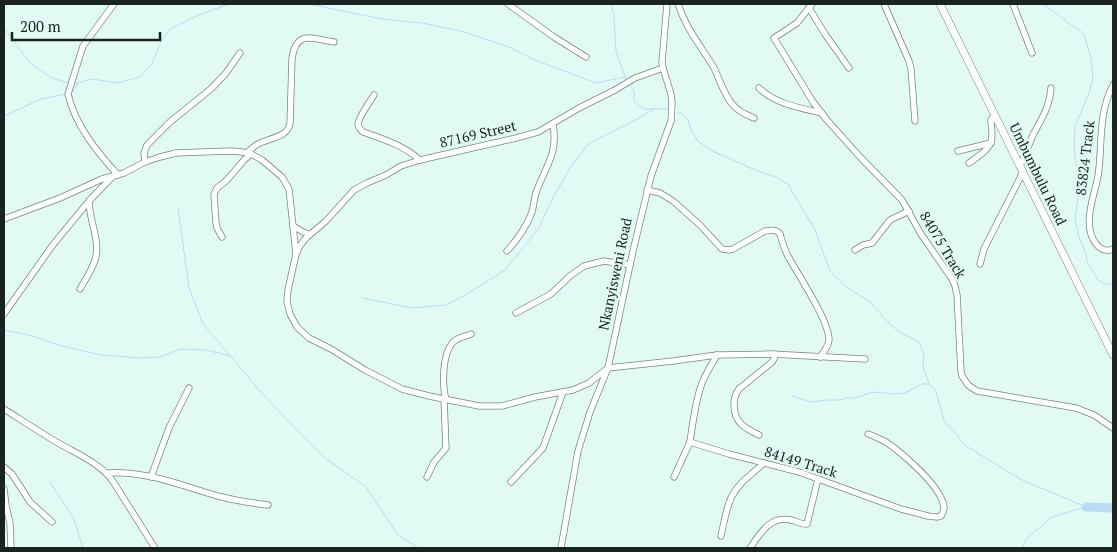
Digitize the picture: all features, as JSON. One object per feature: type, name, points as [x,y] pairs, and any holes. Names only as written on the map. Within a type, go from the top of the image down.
[{"type":"main road","name":"Umbumbulu Road","points":[[940,4],[1113,355]]},
{"type":"street","points":[[114,4],[83,46],[68,94],[78,122],[100,156],[116,176]]},
{"type":"street","points":[[508,4],[554,38],[586,57]]},
{"type":"street","name":"Nkanyisweni Road","points":[[561,548],[578,452],[588,419],[608,368],[647,190],[672,115],[671,94],[663,68],[667,4]]},
{"type":"street","points":[[678,4],[681,14],[695,40],[710,62],[732,104],[740,112],[754,118]]},
{"type":"street","points":[[884,4],[909,61],[914,121]]},
{"type":"street","points":[[1014,4],[1032,53]]},
{"type":"street","points":[[810,6],[825,34],[849,68]]},
{"type":"street","name":"84075 Track","points":[[810,6],[792,27],[774,38],[808,94],[822,113],[835,130],[898,196],[952,279],[957,295],[961,371],[968,385],[980,392],[1080,409],[1094,415],[1113,428]]},
{"type":"street","points":[[222,237],[216,223],[214,194],[260,143],[286,133],[289,129],[292,58],[297,42],[307,38],[334,42]]},
{"type":"street","points":[[146,162],[144,153],[146,145],[170,122],[212,88],[226,73],[240,53]]},
{"type":"street","name":"87169 Street","points":[[296,254],[309,234],[326,221],[354,190],[401,166],[538,132],[635,78],[663,68]]},
{"type":"street","name":"83824 Track","points":[[1113,85],[1103,116],[1099,168],[1090,221],[1092,236],[1098,246],[1105,250],[1113,249]]},
{"type":"street","points":[[759,88],[779,101],[822,113]]},
{"type":"street","points":[[980,264],[984,249],[1021,169],[1033,135],[1046,112],[1051,88]]},
{"type":"street","points":[[374,95],[359,120],[358,126],[360,129],[363,132],[406,149],[420,160]]},
{"type":"street","points":[[969,163],[991,143],[991,122],[992,117],[995,116]]},
{"type":"street","points":[[507,251],[519,237],[532,211],[536,191],[553,152],[555,140],[553,124]]},
{"type":"street","points":[[958,151],[991,143]]},
{"type":"street","points":[[4,219],[60,198],[102,179],[124,173],[160,157],[176,153],[222,151],[249,154],[271,167],[285,180],[288,189],[296,254],[287,302],[293,320],[301,332],[312,340],[410,392],[479,406],[509,405],[535,397],[573,390],[582,387],[608,368],[717,355],[775,354],[865,359]]},
{"type":"street","points":[[4,314],[52,246],[90,201],[116,176]]},
{"type":"street","points":[[647,190],[660,193],[673,201],[725,250],[733,249],[765,231],[778,231],[787,255],[825,323],[829,341],[828,346],[820,357]]},
{"type":"street","points":[[80,288],[93,265],[97,250],[91,220],[90,201]]},
{"type":"street","points":[[855,250],[862,245],[872,243],[890,220],[909,211]]},
{"type":"street","points":[[293,226],[309,234]]},
{"type":"street","points":[[516,313],[551,294],[584,266],[604,261],[630,265]]},
{"type":"street","points":[[427,477],[434,462],[445,450],[446,446],[444,380],[445,366],[450,348],[456,340],[471,334]]},
{"type":"street","points":[[759,435],[744,427],[736,417],[734,398],[739,389],[772,362],[775,354]]},
{"type":"street","points":[[674,477],[690,442],[702,382],[717,355]]},
{"type":"street","points":[[151,477],[169,428],[189,388]]},
{"type":"street","points":[[511,482],[543,448],[563,392]]},
{"type":"street","points":[[4,409],[107,473],[155,548]]},
{"type":"street","name":"84149 Track","points":[[690,442],[799,472],[902,509],[928,516],[941,516],[944,511],[944,505],[942,498],[935,488],[896,450],[884,441],[868,434]]},
{"type":"street","points":[[721,536],[732,496],[746,479],[764,463]]},
{"type":"street","points":[[4,467],[12,474],[30,502],[52,522]]},
{"type":"street","points":[[107,473],[125,472],[151,477],[235,500],[268,505]]},
{"type":"street","points":[[750,548],[763,529],[776,522],[785,519],[807,524],[818,479]]},
{"type":"street","points":[[4,489],[10,523],[11,548]]},
{"type":"waterway","points":[[75,84],[92,79],[118,83],[140,77],[152,64],[161,41],[170,29],[199,15],[229,4]]},
{"type":"waterway","points":[[309,4],[382,19],[422,23],[465,32],[509,47],[535,60],[596,83],[625,77]]},
{"type":"waterway","points":[[611,4],[614,17],[616,51],[626,80]]},
{"type":"waterway","points":[[1043,4],[1084,34],[1091,58],[1093,78],[1089,93],[1075,126],[1074,145],[1079,191],[1075,219],[1079,238],[1088,263],[1098,280],[1106,284],[1113,284]]},
{"type":"waterway","points":[[4,28],[30,63],[52,78],[68,83]]},
{"type":"waterway","points":[[72,92],[78,83]]},
{"type":"waterway","points":[[630,85],[634,91],[634,101],[643,109],[668,109]]},
{"type":"waterway","points":[[4,116],[41,99],[66,94]]},
{"type":"waterway","points":[[363,298],[412,308],[446,305],[469,293],[506,269],[538,229],[570,168],[588,144],[654,109]]},
{"type":"waterway","points":[[677,113],[682,114],[688,120],[691,130],[698,141],[712,151],[776,177],[789,185],[815,230],[830,271],[844,285],[870,302],[901,333],[919,342],[924,354],[923,367],[929,384],[936,391],[944,421],[966,446],[1020,479],[1086,507]]},
{"type":"waterway","points":[[178,208],[189,288],[203,324],[267,399],[326,459],[365,486],[399,536],[419,548]]},
{"type":"waterway","points":[[4,330],[101,355],[140,358],[160,357],[181,349],[206,350],[231,356]]},
{"type":"waterway","points":[[792,396],[811,402],[839,400],[855,398],[873,392],[905,393],[922,384],[929,384]]},
{"type":"waterway","points":[[50,482],[74,519],[83,548]]},
{"type":"waterway","points":[[1022,548],[1026,539],[1052,517],[1085,507]]},
{"type":"waterway","points":[[1086,507],[1113,508]]}]
